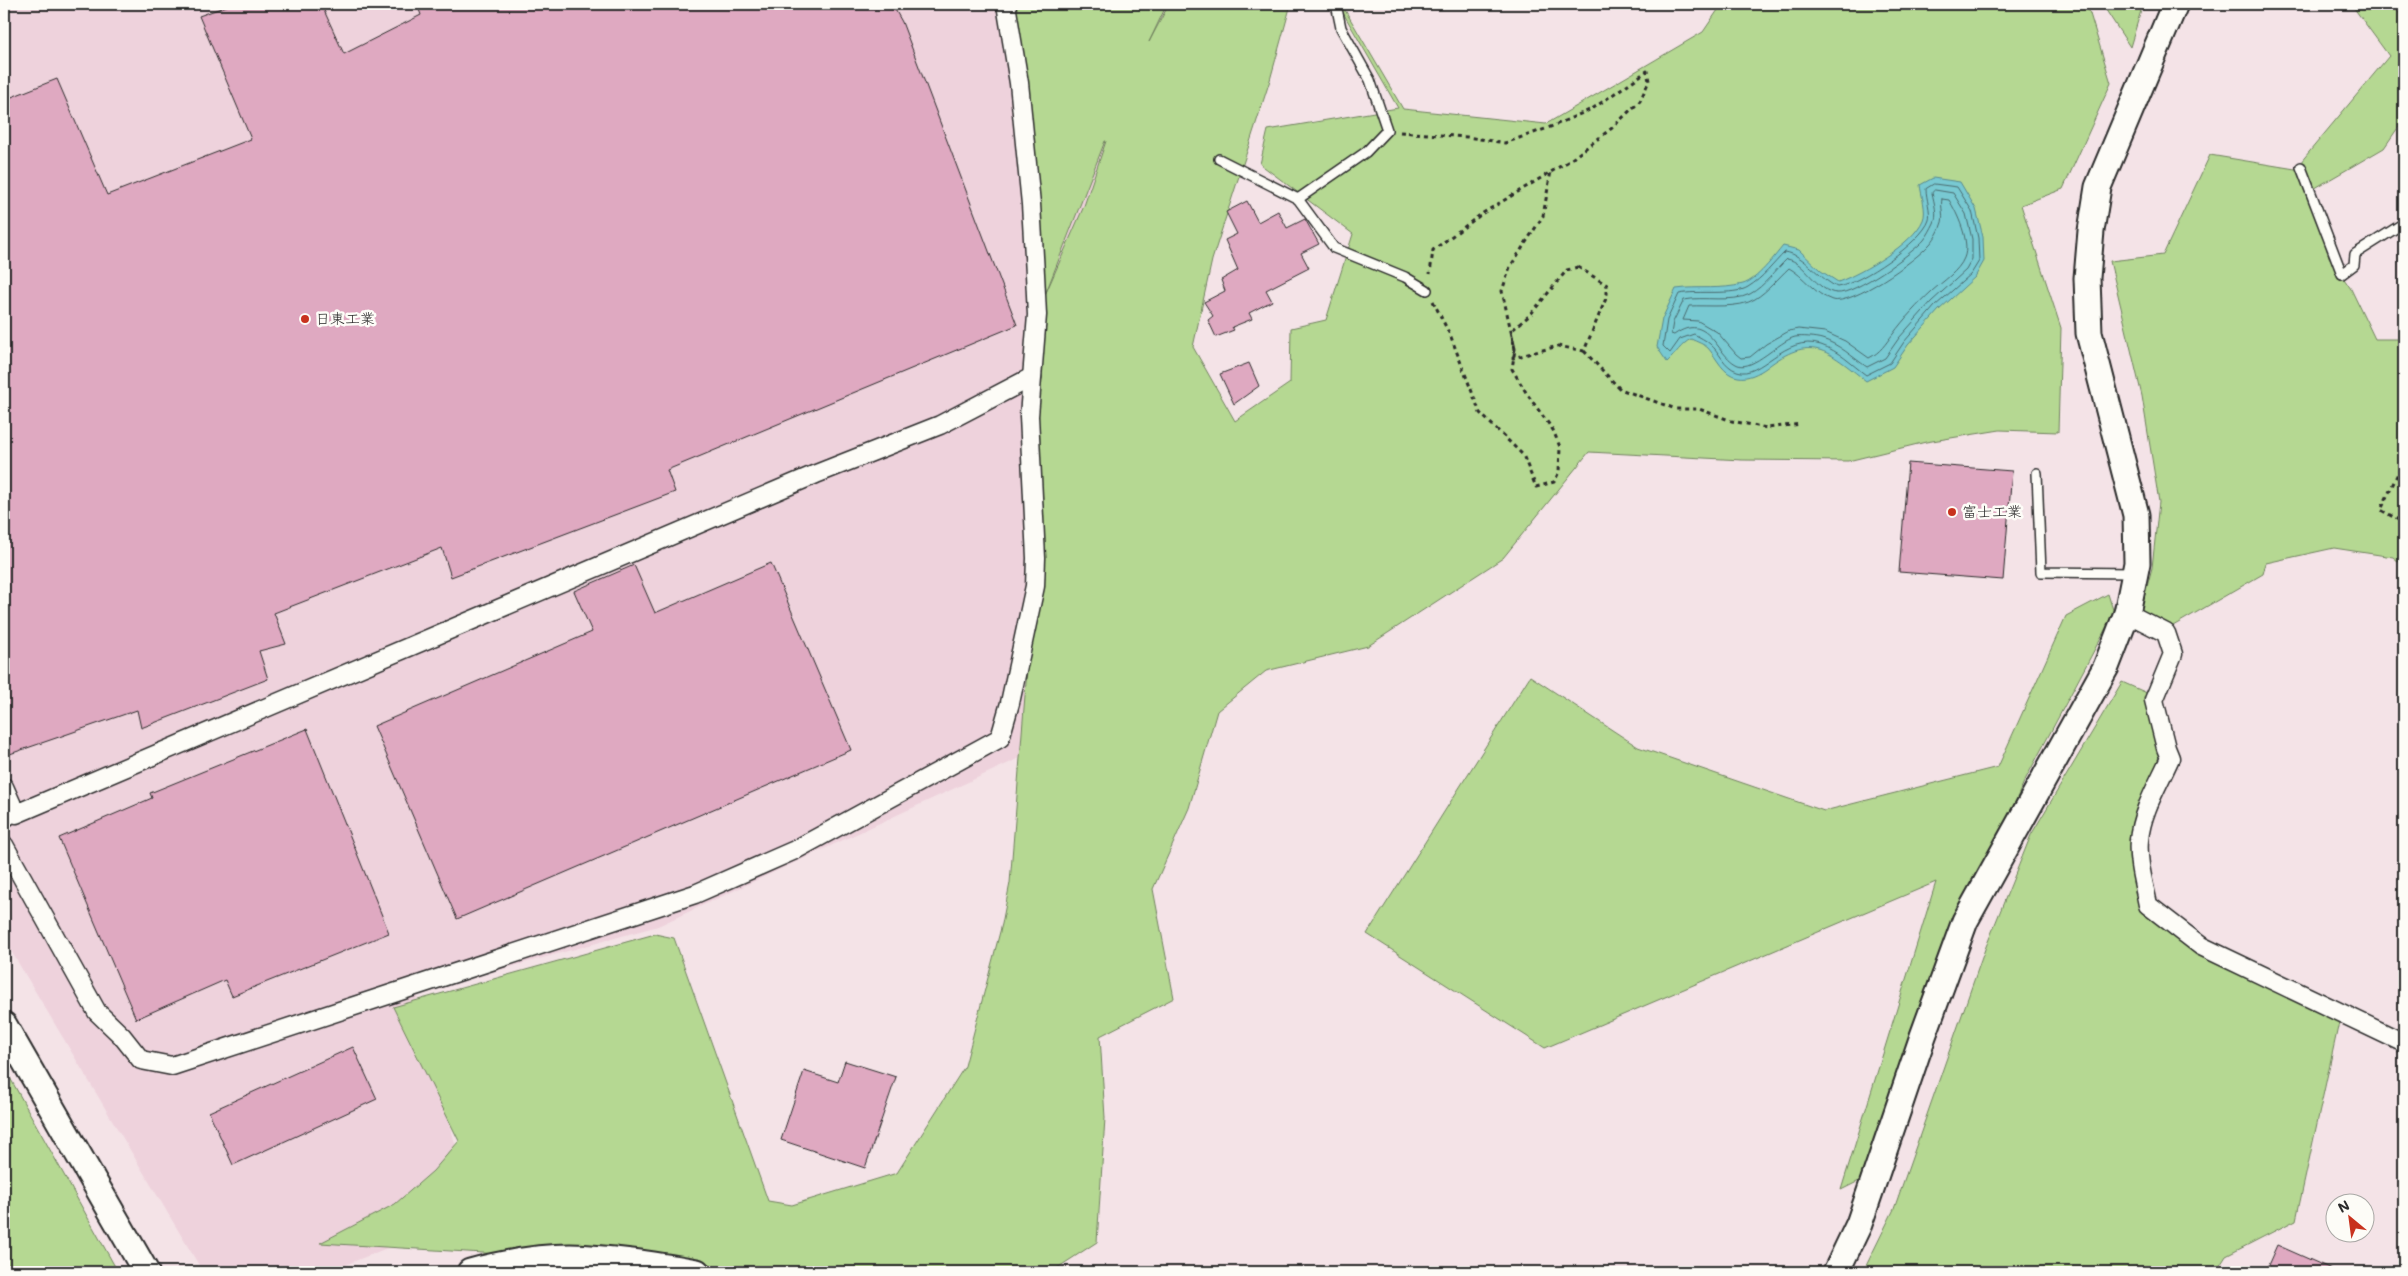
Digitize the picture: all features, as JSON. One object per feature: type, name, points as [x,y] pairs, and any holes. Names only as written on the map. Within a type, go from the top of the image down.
[{"type":"street","points":[[4,845],[97,1012],[122,1036],[141,1060],[172,1066],[695,894],[795,850],[1000,738],[1010,704],[1035,586],[1029,416],[1037,316],[1031,204],[1019,83],[1006,4]]},
{"type":"street","points":[[1836,1272],[1859,1224],[1923,1036],[1965,922],[2106,666],[2127,613],[2137,563],[2136,515],[2089,333],[2087,278],[2091,231],[2098,188],[2175,4]]},
{"type":"street","points":[[4,787],[10,819],[816,474],[940,425],[1032,377]]},
{"type":"street","points":[[2127,613],[2166,633],[2173,654],[2154,700],[2170,758],[2141,826],[2139,840],[2148,905],[2201,946],[2404,1043]]},
{"type":"street","points":[[4,1025],[146,1272]]},
{"type":"street","points":[[470,1272],[494,1266],[568,1257],[611,1260],[697,1272]]},
{"type":"lane","points":[[1298,199],[1366,152],[1387,130],[1370,80],[1341,28],[1336,4]]},
{"type":"lane","points":[[1219,159],[1298,199],[1334,248],[1405,277],[1427,290]]},
{"type":"lane","points":[[2301,167],[2342,274],[2354,265],[2355,254],[2404,223]]},
{"type":"lane","points":[[2037,473],[2041,572],[2135,573]]},
{"type":"path","points":[[1387,130],[1467,137],[1505,143],[1548,128],[1592,109],[1647,71],[1649,81],[1640,101],[1612,128],[1569,161],[1551,171],[1483,213],[1434,250],[1427,290],[1451,338],[1480,413],[1523,455],[1536,487],[1554,482],[1559,472],[1560,447],[1553,430],[1526,394],[1512,369],[1514,349],[1502,291],[1510,267],[1543,216],[1551,171]]},
{"type":"path","points":[[1510,331],[1530,315],[1567,270],[1578,267],[1607,285],[1607,296],[1584,351]]},
{"type":"path","points":[[1513,358],[1558,346],[1584,351],[1620,389],[1676,409],[1700,410],[1732,421],[1768,428],[1801,424]]},
{"type":"path","points":[[2404,460],[2381,510],[2404,523]]},
{"type":"shaded area","points":[[4,4],[1186,4],[1065,737],[658,926],[416,993],[473,1213],[328,1272],[203,1272],[4,939]]},
{"type":"green space","points":[[1011,4],[1167,4],[1149,42],[1169,4],[1291,4],[1270,80],[1212,260],[1193,347],[1235,421],[1290,383],[1291,328],[1326,320],[1353,234],[1260,164],[1268,130],[1398,108],[1342,11],[1343,4],[1346,4],[1345,10],[1403,109],[1546,124],[1703,32],[1722,4],[2087,4],[2111,83],[2063,189],[2021,205],[2061,328],[2058,432],[2000,430],[1926,442],[1848,461],[1742,460],[1589,452],[1503,558],[1368,646],[1266,671],[1217,711],[1189,808],[1153,889],[1174,998],[1100,1036],[1105,1118],[1097,1242],[1051,1272],[794,1272],[320,1243],[395,1204],[433,1171],[459,1141],[393,1007],[655,934],[674,938],[768,1201],[792,1205],[897,1173],[965,1066],[1002,924],[1010,883],[1036,558],[1037,315]],"holes":[[[1106,141],[1084,206],[1045,295]]]},
{"type":"green space","points":[[2102,4],[2143,4],[2130,47]]},
{"type":"green space","points":[[2351,4],[2391,4],[2404,19],[2404,119],[2384,148],[2310,191],[2329,257],[2351,289],[2375,339],[2404,339],[2404,566],[2393,557],[2334,548],[2266,563],[2263,574],[2166,630],[2141,609],[2152,568],[2159,502],[2142,396],[2110,261],[2163,255],[2210,155],[2295,169],[2389,56]]},
{"type":"green space","points":[[2108,594],[2114,613],[2024,782],[1974,895],[1859,1181],[1841,1190],[1936,882],[1545,1048],[1367,934],[1530,676],[1638,747],[1824,811],[1998,767],[2066,616]]},
{"type":"green space","points":[[2122,682],[2156,697],[2163,736],[2138,857],[2146,910],[2341,1013],[2296,1220],[2226,1256],[2216,1272],[1863,1272],[1894,1209],[1985,949],[2031,835]]},
{"type":"green space","points":[[4,1067],[118,1272],[4,1272]]},
{"type":"water","points":[[1933,178],[1960,182],[1976,209],[1983,237],[1984,261],[1975,277],[1939,310],[1908,345],[1893,367],[1866,381],[1829,354],[1807,349],[1795,351],[1782,357],[1757,374],[1742,377],[1733,376],[1728,373],[1708,348],[1691,339],[1681,346],[1667,362],[1657,347],[1662,319],[1676,289],[1726,287],[1748,282],[1770,262],[1783,246],[1799,250],[1821,271],[1838,282],[1873,265],[1909,239],[1917,229],[1924,216],[1920,185]]},
{"type":"building","points":[[232,4],[321,4],[344,54],[421,15],[417,4],[892,4],[902,22],[1017,325],[667,470],[675,492],[451,577],[442,548],[274,613],[286,644],[259,651],[268,679],[141,728],[137,710],[4,756],[4,100],[57,79],[107,195],[251,139],[199,16]]},
{"type":"building","points":[[1247,201],[1258,222],[1278,211],[1287,228],[1305,219],[1319,244],[1301,253],[1309,268],[1266,290],[1272,301],[1249,313],[1252,319],[1232,327],[1234,330],[1216,337],[1208,320],[1213,316],[1204,302],[1225,291],[1221,280],[1238,270],[1225,240],[1237,234],[1226,212]]},
{"type":"building","points":[[1249,363],[1259,386],[1234,404],[1220,374]]},
{"type":"building","points":[[1908,463],[2012,471],[2003,580],[1899,572]]},
{"type":"building","points":[[771,563],[851,750],[457,919],[374,726],[592,632],[574,591],[634,565],[655,613]]},
{"type":"building","points":[[307,729],[389,933],[232,996],[225,980],[136,1019],[59,838],[152,798],[150,793]]},
{"type":"building","points":[[353,1047],[377,1099],[233,1165],[209,1112]]},
{"type":"building","points":[[845,1061],[896,1077],[865,1168],[781,1140],[804,1071],[838,1082]]},
{"type":"building","points":[[2277,1245],[2338,1272],[2265,1272]]},
{"type":"place","name":"日東工業","points":[[305,319]]},
{"type":"place","name":"富士工業","points":[[1952,512]]}]
